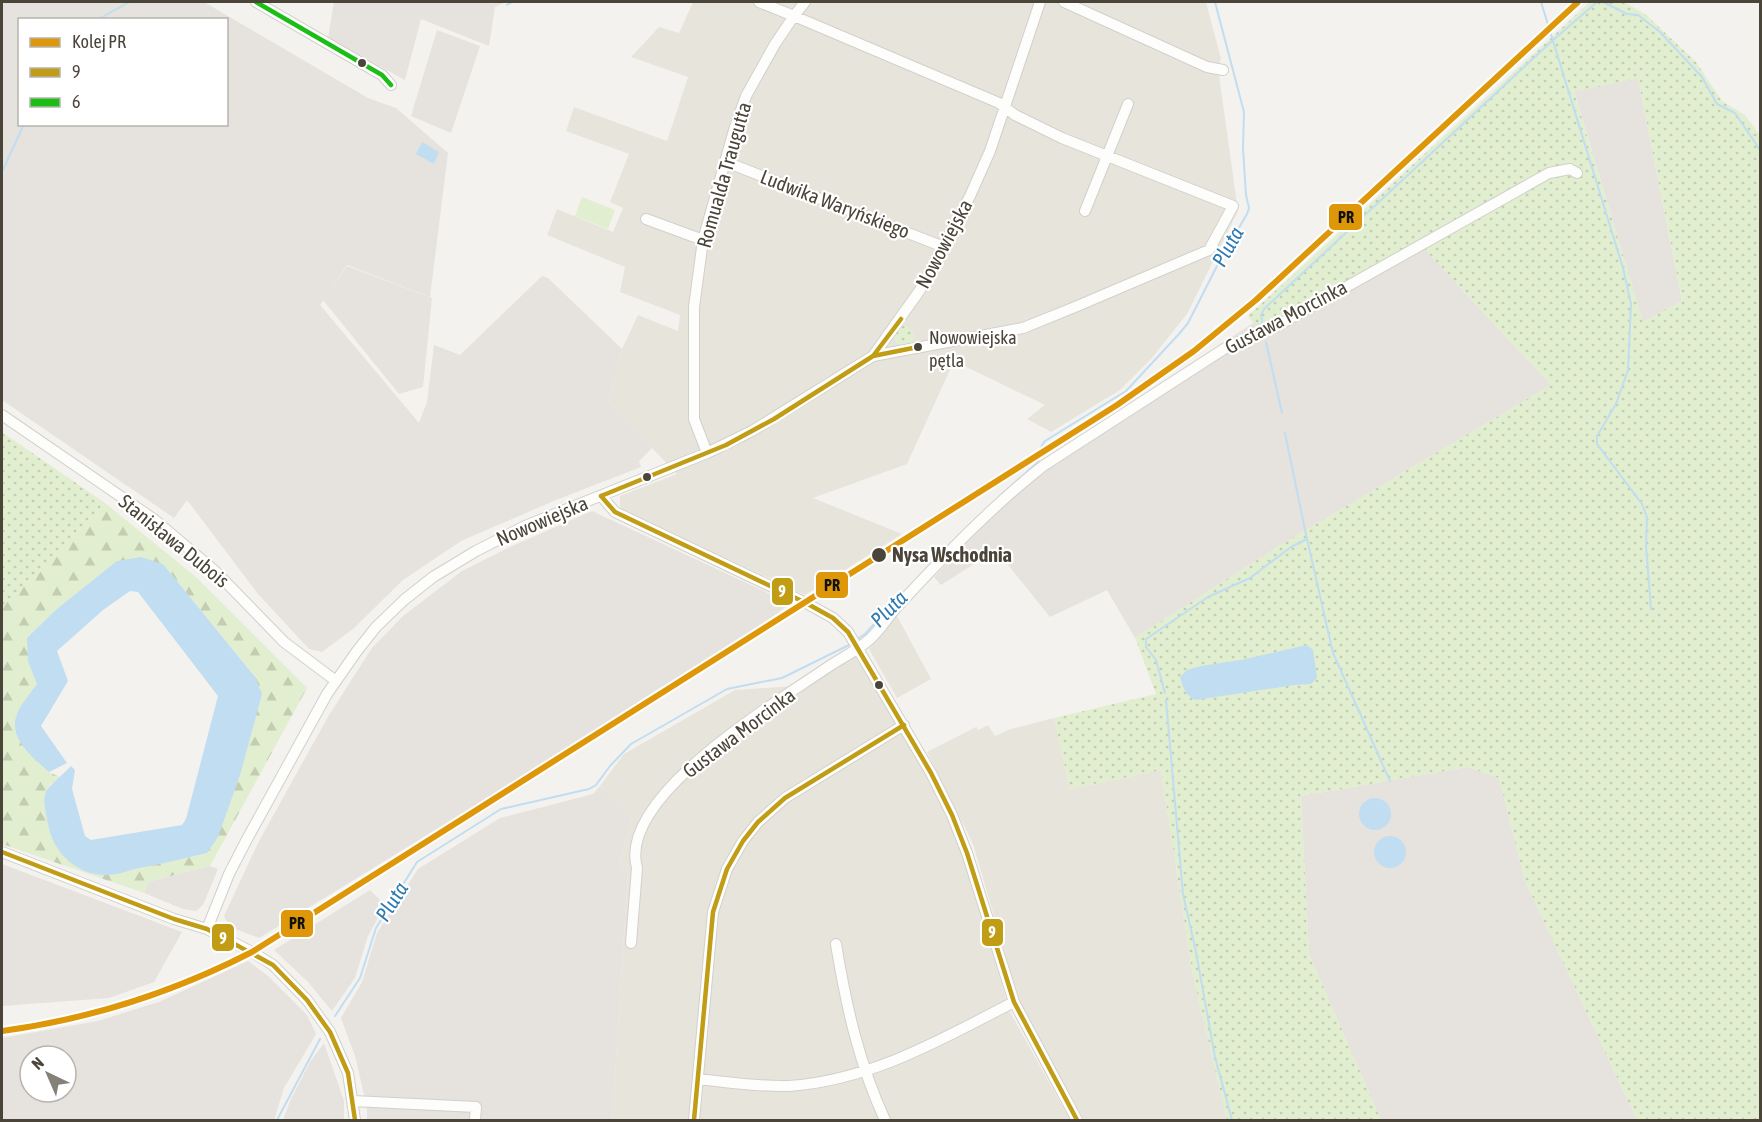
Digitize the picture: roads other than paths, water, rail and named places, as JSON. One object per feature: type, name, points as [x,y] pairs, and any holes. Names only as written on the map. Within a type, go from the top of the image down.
[{"type":"street","points":[[256,2],[382,75],[391,85]]},
{"type":"street","points":[[759,2],[999,103],[1015,115],[1062,138],[1233,206],[1209,250],[1075,307],[1023,328],[873,356]]},
{"type":"street","name":"Romualda Traugutta","points":[[707,453],[694,419],[694,307],[703,240],[746,96],[775,44],[805,2]]},
{"type":"street","name":"Nowowiejska","points":[[207,929],[241,849],[336,681],[376,627],[404,600],[432,577],[476,551],[525,526],[707,453],[774,419],[873,356],[920,290],[974,187],[1005,108],[1040,2]]},
{"type":"street","points":[[1064,2],[1207,67],[1223,70]]},
{"type":"street","points":[[1085,211],[1128,104]]},
{"type":"street","name":"Ludwika Waryńskiego","points":[[726,162],[944,247]]},
{"type":"street","name":"Gustawa Morcinka","points":[[631,943],[637,868],[634,858],[643,825],[658,800],[680,776],[734,732],[856,643],[873,636],[895,609],[1019,485],[1043,466],[1227,347],[1275,327],[1549,173],[1570,169],[1577,173]]},
{"type":"street","points":[[646,219],[703,240]]},
{"type":"street","name":"Stanisława Dubois","points":[[2,415],[163,527],[215,571],[284,642],[336,681]]},
{"type":"street","points":[[601,496],[615,512],[827,614],[839,622],[856,643],[931,773],[956,825],[1014,1002],[1077,1120]]},
{"type":"street","points":[[694,1120],[713,912],[718,892],[735,855],[758,822],[784,798],[904,725]]},
{"type":"street","points":[[2,852],[174,919],[207,929],[273,965],[307,1000],[325,1024],[336,1044],[348,1073],[355,1120]]},
{"type":"street","points":[[836,944],[846,1000],[865,1072],[885,1120]]},
{"type":"street","points":[[698,1079],[788,1086],[821,1082],[865,1072],[895,1061],[1014,1002]]},
{"type":"street","points":[[353,1101],[476,1107],[475,1120]]},
{"type":"water","points":[[422,142],[439,152],[434,164],[416,154]]},
{"type":"water","points":[[141,557],[163,564],[255,677],[262,694],[240,775],[218,837],[207,853],[115,874],[97,874],[78,868],[70,862],[52,838],[45,805],[46,792],[49,787],[71,766],[75,770],[72,789],[85,836],[91,840],[182,825],[186,819],[218,696],[138,592],[130,591],[103,610],[57,651],[68,681],[41,726],[67,763],[49,772],[30,755],[17,734],[16,717],[22,704],[37,684],[28,661],[27,638],[57,609],[117,561]]},
{"type":"water","points":[[1307,645],[1313,650],[1317,678],[1311,684],[1196,700],[1187,694],[1180,677],[1187,670],[1201,666],[1241,660]]},
{"type":"water","points":[[1375,798],[1386,803],[1391,814],[1386,825],[1375,830],[1364,825],[1359,814],[1364,803]]},
{"type":"water","points":[[1390,836],[1401,841],[1406,852],[1401,863],[1390,868],[1379,863],[1374,852],[1379,841]]},
{"type":"waterway","points":[[101,18],[129,2]]},
{"type":"waterway","points":[[507,5],[512,2]]},
{"type":"waterway","name":"Pluta","points":[[1002,494],[1037,463],[1045,441],[1126,391],[1179,334],[1188,323],[1247,214],[1249,208],[1243,148],[1244,112],[1215,2]]},
{"type":"waterway","points":[[1541,2],[1623,268],[1631,304],[1628,370],[1616,404],[1597,436],[1597,444],[1642,504],[1647,517],[1646,545],[1651,609]]},
{"type":"waterway","points":[[1263,327],[1261,315],[1264,309],[1552,41],[1597,2]]},
{"type":"waterway","points":[[1603,2],[1627,14],[1638,15],[1660,32],[1702,77],[1717,104],[1735,113],[1760,150]]},
{"type":"waterway","points":[[2,172],[23,126]]},
{"type":"waterway","points":[[1266,342],[1282,413]]},
{"type":"waterway","points":[[1285,433],[1333,653],[1390,781]]},
{"type":"waterway","points":[[1165,693],[1156,660],[1146,647],[1146,639],[1208,597],[1250,578],[1291,547],[1307,539]]},
{"type":"waterway","name":"Pluta","points":[[856,640],[865,634],[888,609]]},
{"type":"waterway","name":"Pluta","points":[[335,1016],[360,978],[376,928],[417,862],[501,809],[589,789],[596,785],[631,744],[727,689],[782,678],[851,644]]},
{"type":"waterway","points":[[1166,700],[1183,894],[1215,1057],[1232,1120]]},
{"type":"waterway","name":"Pluta","points":[[277,1120],[320,1039]]},
{"type":"rail line","name":"PR","points":[[2,1031],[99,1012],[192,980],[252,952],[1117,405],[1194,351],[1256,300],[1578,2]]},
{"type":"place","name":"Nowowiejska pętla","points":[[918,347]]},
{"type":"place","name":"Nysa Wschodnia","points":[[879,555]]}]
